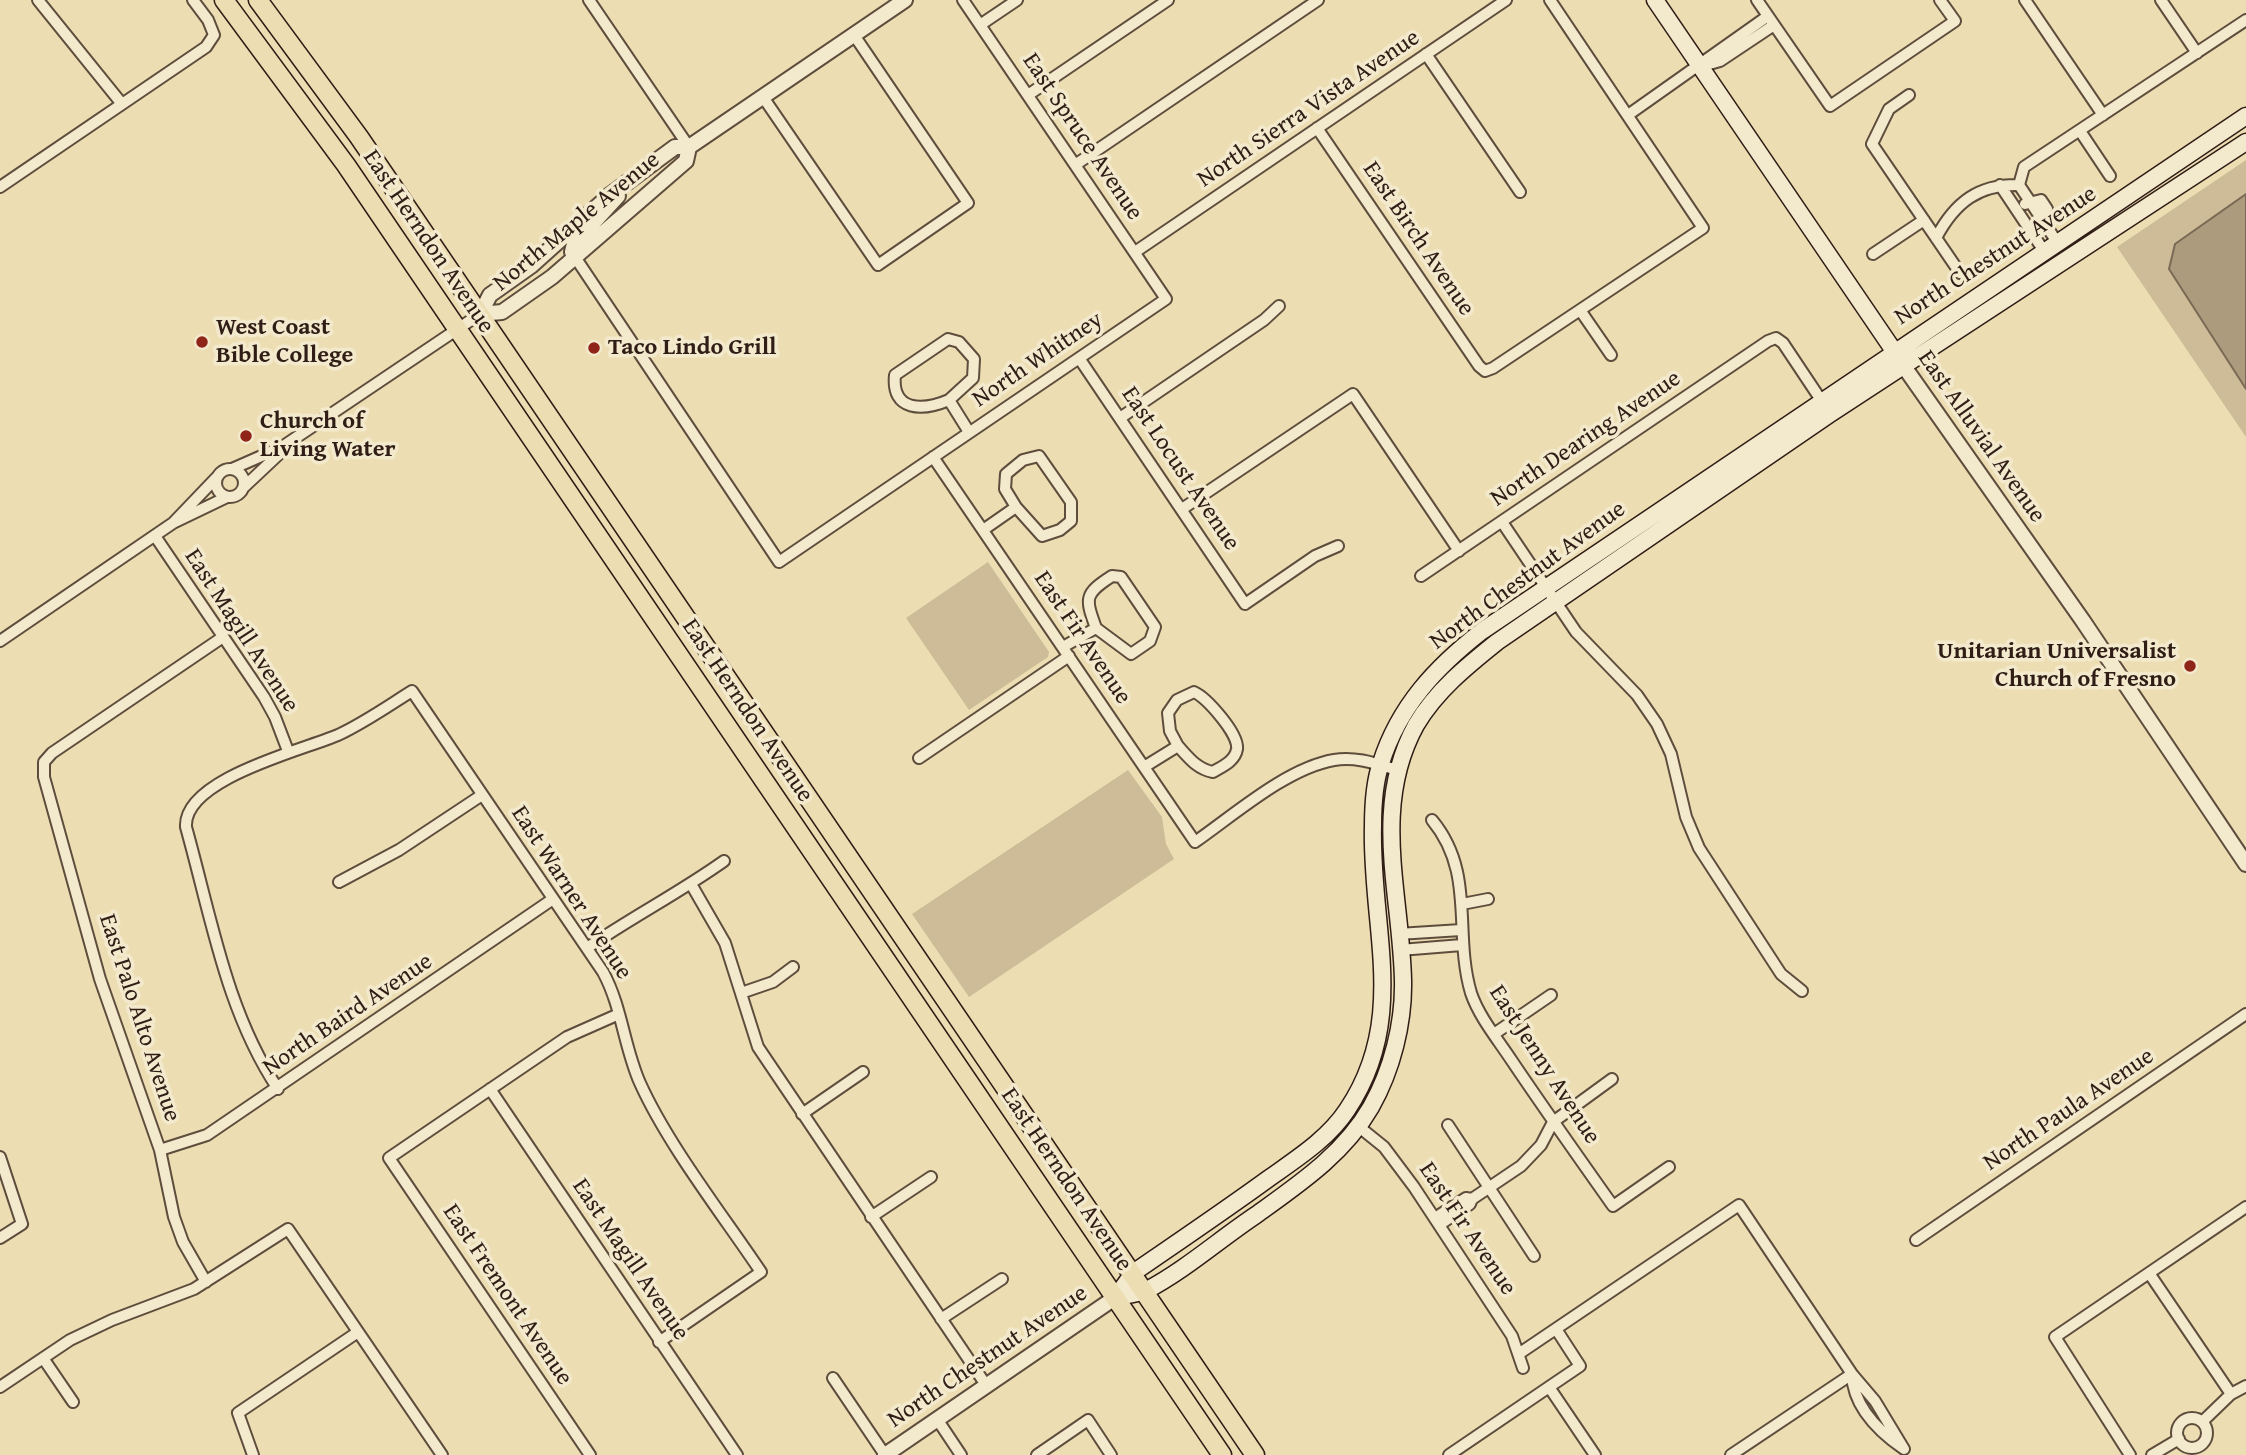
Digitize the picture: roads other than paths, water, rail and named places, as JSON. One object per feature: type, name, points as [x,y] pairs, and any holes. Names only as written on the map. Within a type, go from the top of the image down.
[{"type":"main road","name":"East Herndon Avenue","points":[[224,0],[310,114],[1222,1455]]},
{"type":"main road","name":"East Herndon Avenue","points":[[258,0],[352,126],[1255,1455]]},
{"type":"main road","name":"East Alluvial Avenue","points":[[1654,0],[1894,351]]},
{"type":"main road","name":"North Chestnut Avenue","points":[[1116,1297],[1133,1273],[1307,1152],[1348,1110],[1370,1069],[1376,1053],[1385,998],[1373,839],[1380,765],[1399,720],[1426,680],[1482,631],[1545,587],[2246,116]]},
{"type":"main road","name":"North Chestnut Avenue","points":[[1116,1297],[1145,1291],[1309,1176],[1336,1153],[1358,1126],[1378,1093],[1391,1061],[1401,1005],[1390,810],[1397,770],[1417,725],[1448,684],[1497,642],[1555,602],[1903,366],[2246,142]]},
{"type":"main road","points":[[1358,1126],[1357,1112],[1379,1069],[1391,1021],[1383,969]]},
{"type":"main road","points":[[1309,1176],[1311,1164],[1348,1125],[1348,1110]]},
{"type":"street","points":[[38,0],[122,104]]},
{"type":"street","points":[[0,187],[206,47],[214,35],[208,20],[193,0]]},
{"type":"street","points":[[589,0],[689,147]]},
{"type":"street","name":"North Maple Avenue","points":[[173,523],[223,471],[273,448],[282,447],[480,314],[490,295],[531,266],[629,181],[675,147],[689,147],[905,0]]},
{"type":"street","name":"East Spruce Avenue","points":[[963,0],[1166,299]]},
{"type":"street","points":[[980,25],[1017,0]]},
{"type":"street","points":[[1028,96],[1168,0]]},
{"type":"street","points":[[1075,165],[1318,0]]},
{"type":"street","name":"North Sierra Vista Avenue","points":[[1135,252],[1506,0]]},
{"type":"street","points":[[1550,0],[1703,228],[1580,310],[1611,355]]},
{"type":"street","points":[[1758,0],[1830,106],[1955,21],[1940,0]]},
{"type":"street","points":[[2025,0],[2103,115]]},
{"type":"street","points":[[2161,0],[2197,53]]},
{"type":"street","points":[[1628,115],[1699,67],[1714,51],[1771,20]]},
{"type":"street","points":[[2051,247],[2042,220],[2020,186],[2024,167],[2246,20]]},
{"type":"street","points":[[763,97],[878,265],[957,211],[968,203],[853,35]]},
{"type":"street","points":[[1426,54],[1520,191]]},
{"type":"street","points":[[1909,95],[1889,109],[1872,144],[1960,273]]},
{"type":"street","name":"East Birch Avenue","points":[[1317,128],[1485,371],[1580,310]]},
{"type":"street","points":[[2080,131],[2110,176]]},
{"type":"street","name":"North Maple Avenue","points":[[480,314],[502,312],[575,257],[686,161],[689,147]]},
{"type":"street","points":[[575,257],[572,252],[574,244],[607,211],[629,181]]},
{"type":"street","points":[[2000,185],[2016,209],[2051,247]]},
{"type":"street","points":[[1936,237],[1967,199],[1990,186],[2020,186]]},
{"type":"street","points":[[2016,209],[2029,201]]},
{"type":"street","points":[[1873,254],[1924,220]]},
{"type":"street","name":"North Whitney","points":[[575,257],[779,562],[1166,299]]},
{"type":"street","points":[[1120,418],[1264,320],[1279,306]]},
{"type":"street","name":"North Dearing Avenue","points":[[1421,576],[1776,338],[1783,343],[1821,400]]},
{"type":"street","points":[[948,339],[959,342],[974,359],[973,378],[949,400],[932,407],[915,408],[901,400],[894,387],[895,375],[948,339]]},
{"type":"street","name":"East Alluvial Avenue","points":[[1894,351],[2082,621],[2246,864]]},
{"type":"street","name":"East Locust Avenue","points":[[1079,358],[1245,604],[1315,556],[1338,547]]},
{"type":"street","points":[[1182,509],[1353,394],[1459,551]]},
{"type":"street","points":[[949,400],[969,432]]},
{"type":"street","name":"North Maple Avenue","points":[[0,641],[173,523],[239,494],[278,455],[282,447]]},
{"type":"street","points":[[1039,456],[1071,502],[1071,521],[1060,530],[1042,536],[1016,507],[1005,489],[1006,474],[1023,460],[1039,456]]},
{"type":"street","name":"East Fir Avenue","points":[[933,457],[1195,842],[1275,787],[1309,768],[1344,759],[1380,765]]},
{"type":"street","points":[[232,469],[240,474],[244,487]]},
{"type":"street","points":[[217,477],[217,490],[227,497]]},
{"type":"street","points":[[983,530],[1016,507]]},
{"type":"street","points":[[1502,522],[1576,632],[1637,695],[1657,724],[1671,754],[1686,817],[1699,848],[1782,974],[1802,991]]},
{"type":"street","name":"East Magill Avenue","points":[[155,536],[270,707],[288,751]]},
{"type":"street","points":[[1112,576],[1121,578],[1156,627],[1150,641],[1131,654],[1096,628],[1087,603],[1092,589],[1112,576]]},
{"type":"street","points":[[919,758],[1096,628]]},
{"type":"street","name":"East Palo Alto Avenue","points":[[206,1282],[183,1242],[174,1217],[160,1150],[100,979],[44,777],[44,762],[52,753],[223,637]]},
{"type":"street","name":"East Warner Avenue","points":[[288,751],[338,735],[412,691],[587,948],[608,982],[632,1062],[650,1104],[761,1272],[659,1342]]},
{"type":"street","points":[[1194,692],[1207,698],[1237,743],[1237,752],[1231,761],[1213,772],[1203,771],[1192,763],[1178,746],[1170,731],[1168,713],[1177,699],[1194,692]]},
{"type":"street","points":[[1144,767],[1178,746]]},
{"type":"street","points":[[278,1088],[252,1046],[234,999],[186,827],[187,813],[195,802],[244,770],[288,751]]},
{"type":"street","points":[[1380,765],[1397,770]]},
{"type":"street","points":[[339,881],[399,850],[482,795]]},
{"type":"street","name":"East Jenny Avenue","points":[[1433,820],[1451,848],[1459,871],[1462,945],[1472,995],[1494,1034],[1553,1122],[1613,1206],[1669,1167]]},
{"type":"street","points":[[587,948],[636,914],[691,884],[724,861]]},
{"type":"street","points":[[691,884],[725,943],[758,1046],[986,1385]]},
{"type":"street","points":[[1462,904],[1488,899]]},
{"type":"street","name":"North Baird Avenue","points":[[160,1150],[207,1135],[553,900]]},
{"type":"street","points":[[1399,942],[1461,930]]},
{"type":"street","points":[[1399,942],[1462,945]]},
{"type":"street","points":[[741,993],[773,982],[793,967]]},
{"type":"street","points":[[1494,1034],[1551,995]]},
{"type":"street","points":[[490,1089],[576,1032],[619,1014]]},
{"type":"street","name":"North Paula Avenue","points":[[1916,1240],[2246,1014]]},
{"type":"street","points":[[802,1114],[863,1072]]},
{"type":"street","points":[[1437,1222],[1466,1198],[1472,1199],[1521,1166],[1541,1144],[1553,1122],[1612,1079]]},
{"type":"street","name":"East Magill Avenue","points":[[490,1089],[737,1455]]},
{"type":"street","name":"East Fremont Avenue","points":[[490,1089],[389,1158],[590,1455]]},
{"type":"street","points":[[1448,1125],[1534,1256]]},
{"type":"street","name":"East Fir Avenue","points":[[1358,1126],[1396,1161],[1512,1336],[1523,1367]]},
{"type":"street","points":[[0,1157],[22,1224],[0,1238]]},
{"type":"street","points":[[871,1217],[931,1177]]},
{"type":"street","points":[[1520,1353],[1739,1205],[1852,1374],[1853,1392],[1879,1432],[1908,1452]]},
{"type":"street","points":[[2130,1455],[2055,1337],[2245,1211]]},
{"type":"street","points":[[0,1387],[96,1327],[173,1298],[206,1282],[288,1229],[442,1455]]},
{"type":"street","points":[[2149,1273],[2231,1394]]},
{"type":"street","points":[[941,1319],[1002,1279]]},
{"type":"street","name":"North Chestnut Avenue","points":[[833,1378],[885,1455],[1116,1297]]},
{"type":"street","points":[[1449,1455],[1580,1366],[1556,1329]]},
{"type":"street","points":[[253,1455],[238,1413],[358,1332]]},
{"type":"street","points":[[43,1358],[73,1402]]},
{"type":"street","points":[[1731,1455],[1852,1374]]},
{"type":"street","points":[[2202,1422],[2231,1394],[2246,1386]]},
{"type":"street","points":[[1549,1387],[1595,1455]]},
{"type":"street","points":[[2193,1418],[2202,1422],[2207,1435],[2203,1450],[2188,1448],[2179,1439],[2178,1428],[2184,1420],[2193,1418]]},
{"type":"street","points":[[937,1419],[961,1455]]},
{"type":"street","points":[[1037,1455],[1088,1420],[1111,1455]]},
{"type":"street","points":[[2152,1455],[2179,1439]]},
{"type":"place","name":"West Coast Bible College","points":[[202,342]]},
{"type":"place","name":"Taco Lindo Grill","points":[[594,348]]},
{"type":"place","name":"Church of Living Water","points":[[246,436]]},
{"type":"place","name":"Unitarian Universalist Church of Fresno","points":[[2190,666]]}]
